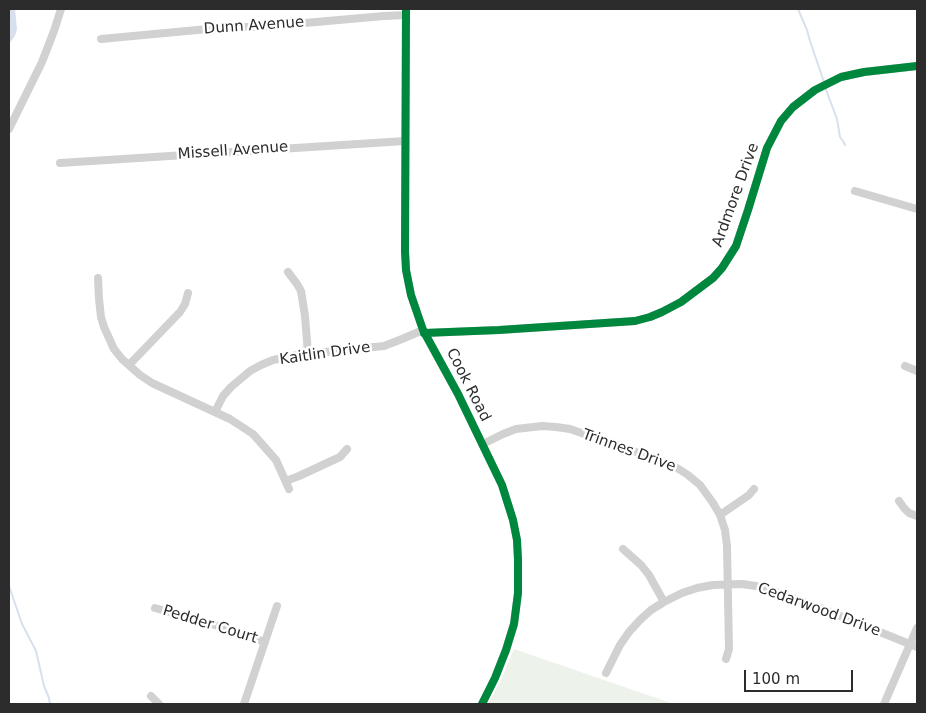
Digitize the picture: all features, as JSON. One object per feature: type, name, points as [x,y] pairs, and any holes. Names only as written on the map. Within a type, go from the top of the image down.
[{"type":"street","points":[[9,129],[42,62],[61,9]]},
{"type":"street","name":"Dunn Avenue","points":[[101,39],[406,12]]},
{"type":"street","name":"Cook Road","points":[[406,12],[405,251],[406,270],[411,295],[424,331],[458,394],[502,485],[513,520],[518,560],[517,607],[511,636],[498,671],[482,704]]},
{"type":"street","name":"Ardmore Drive","points":[[424,331],[499,330],[635,321],[650,317],[681,302],[713,278],[736,246],[767,148],[781,121],[793,107],[815,90],[841,77],[864,72],[917,66]]},
{"type":"street","name":"Missell Avenue","points":[[60,163],[405,141]]},
{"type":"street","points":[[855,191],[917,209]]},
{"type":"street","points":[[288,272],[301,291],[308,354]]},
{"type":"street","points":[[98,278],[101,317],[114,349],[140,376],[230,419],[253,434],[276,460],[288,485],[299,476],[340,457],[347,449]]},
{"type":"street","points":[[129,365],[180,312],[185,304],[188,293]]},
{"type":"street","name":"Kaitlin Drive","points":[[215,412],[223,396],[231,387],[250,371],[273,360],[308,354],[384,346],[424,331]]},
{"type":"street","points":[[905,366],[917,371]]},
{"type":"street","name":"Trinnes Drive","points":[[482,444],[503,434],[529,427],[570,429],[665,462],[678,468],[700,485],[720,515],[727,546],[729,649],[726,659]]},
{"type":"street","points":[[720,515],[749,496],[754,489]]},
{"type":"street","points":[[899,501],[910,513],[917,516]]},
{"type":"street","points":[[623,549],[645,570],[664,602]]},
{"type":"street","name":"Cedarwood Drive","points":[[606,673],[629,632],[640,620],[664,602],[697,588],[727,584],[756,586],[771,590],[914,645]]},
{"type":"street","points":[[244,704],[277,606]]},
{"type":"street","name":"Pedder Court","points":[[154,608],[209,623],[265,642]]},
{"type":"street","points":[[884,704],[914,645],[917,628]]},
{"type":"street","points":[[151,696],[159,704]]},
{"type":"shaded area","points":[[9,9],[15,9],[17,29],[15,36],[9,44]]},
{"type":"shaded area","points":[[514,649],[674,704],[488,704]]},
{"type":"waterway","points":[[798,9],[824,82]]},
{"type":"waterway","points":[[825,87],[837,119],[840,137],[845,145]]},
{"type":"waterway","points":[[9,586],[22,624],[36,651],[50,704]]},
{"type":"cycle path","points":[[406,9],[405,251],[406,270],[411,295],[423,330],[458,394],[502,485],[517,540],[518,593],[514,624],[495,678],[482,704]]},
{"type":"cycle path","points":[[424,333],[635,321],[650,317],[681,302],[713,278],[736,246],[767,148],[781,121],[793,107],[815,90],[841,77],[864,72],[917,66]]}]
